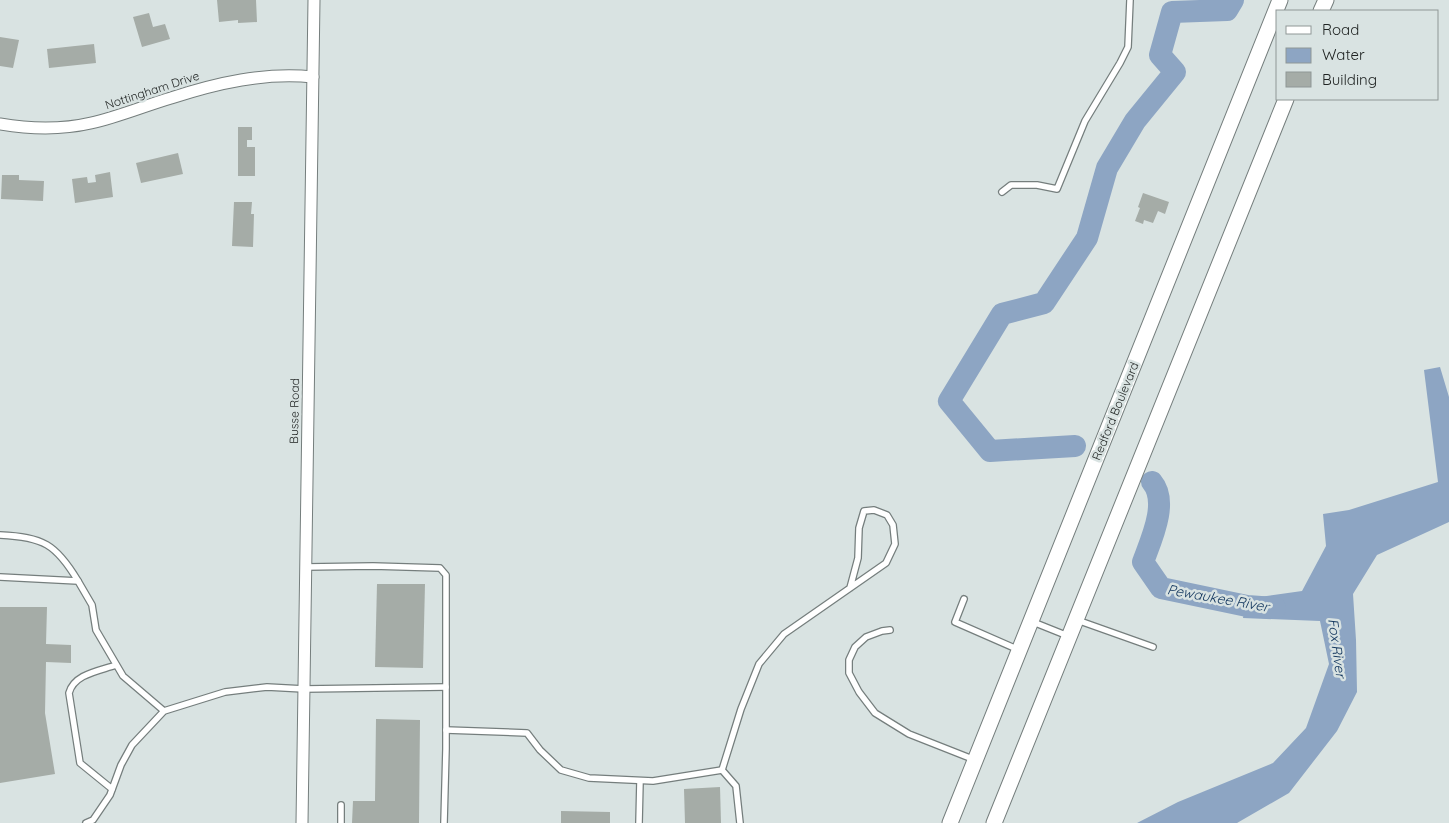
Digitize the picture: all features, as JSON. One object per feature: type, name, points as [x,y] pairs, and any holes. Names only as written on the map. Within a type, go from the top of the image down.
[{"type":"main road","name":"Redford Boulevard","points":[[950,823],[1280,0]]},
{"type":"main road","points":[[994,823],[1286,100]]},
{"type":"street","name":"Busse Road","points":[[302,823],[314,0]]},
{"type":"street","name":"Nottingham Drive","points":[[0,124],[26,128],[56,128],[81,125],[226,82],[255,77],[296,75],[313,77]]},
{"type":"lane","points":[[1002,192],[1011,185],[1037,185],[1057,188],[1085,121],[1128,47],[1130,0]]},
{"type":"lane","points":[[722,770],[741,709],[759,664],[784,634],[886,563],[894,544],[893,524],[887,515],[874,510],[864,511],[859,528],[858,558],[850,588]]},
{"type":"lane","points":[[0,536],[32,539],[50,546],[66,561],[92,605],[96,630],[122,676],[164,711]]},
{"type":"lane","points":[[306,568],[373,566],[440,568],[446,575],[444,823]]},
{"type":"lane","points":[[0,577],[78,581]]},
{"type":"lane","points":[[964,598],[955,622],[1019,650]]},
{"type":"lane","points":[[1077,620],[1153,648]]},
{"type":"lane","points":[[1031,621],[1070,636]]},
{"type":"lane","points":[[890,630],[882,631],[866,638],[855,647],[849,660],[849,673],[859,692],[876,713],[909,734],[975,760]]},
{"type":"lane","points":[[112,789],[80,763],[68,693],[70,686],[86,675],[116,665]]},
{"type":"lane","points":[[86,823],[93,820],[112,789],[132,745],[164,711],[225,692],[267,687],[304,689],[446,687]]},
{"type":"lane","points":[[446,730],[528,733],[540,750],[561,770],[589,778],[653,781],[722,770]]},
{"type":"lane","points":[[722,770],[736,786],[740,823]]},
{"type":"lane","points":[[639,823],[640,781]]},
{"type":"lane","points":[[341,805],[341,823]]},
{"type":"water","name":"Fox River","points":[[1440,367],[1449,397],[1449,522],[1377,555],[1353,594],[1357,692],[1337,731],[1289,793],[1237,823],[1137,823],[1178,802],[1273,763],[1306,728],[1329,664],[1320,621],[1243,618],[1246,599],[1302,591],[1326,546],[1323,514],[1349,510],[1438,482],[1424,370]]},
{"type":"building","points":[[217,0],[256,0],[257,22],[238,23],[238,20],[219,22]]},
{"type":"building","points":[[149,13],[153,27],[165,24],[170,39],[142,47],[133,17]]},
{"type":"building","points":[[0,37],[19,40],[13,68],[0,66]]},
{"type":"building","points":[[94,44],[96,63],[49,68],[47,49]]},
{"type":"building","points":[[238,127],[252,127],[252,140],[247,140],[247,147],[255,147],[255,176],[238,176]]},
{"type":"building","points":[[178,153],[183,174],[141,183],[136,163]]},
{"type":"building","points":[[110,172],[113,197],[75,203],[72,179],[87,177],[88,183],[96,182],[95,175]]},
{"type":"building","points":[[2,175],[19,175],[19,180],[44,181],[43,201],[1,199]]},
{"type":"building","points":[[1143,193],[1169,202],[1165,214],[1158,211],[1153,223],[1144,220],[1143,224],[1135,221]]},
{"type":"building","points":[[234,202],[252,202],[251,214],[254,214],[253,247],[232,246]]},
{"type":"building","points":[[377,584],[425,584],[423,668],[375,667]]},
{"type":"building","points":[[0,607],[47,607],[46,644],[71,645],[71,663],[46,662],[45,713],[55,774],[0,783]]},
{"type":"building","points":[[376,719],[420,720],[419,823],[352,823],[353,801],[375,801]]},
{"type":"building","points":[[720,787],[721,823],[685,823],[684,789]]},
{"type":"building","points":[[561,811],[610,812],[610,823],[561,823]]},
{"type":"waterway","name":"Pewaukee River","points":[[1075,446],[990,451],[949,401],[1002,314],[1044,303],[1087,238],[1107,168],[1135,121],[1175,72],[1160,55],[1172,12],[1227,10],[1233,0]]},
{"type":"waterway","name":"Pewaukee River","points":[[1152,482],[1157,490],[1159,510],[1154,532],[1143,562],[1161,588],[1247,606],[1275,608]]}]
